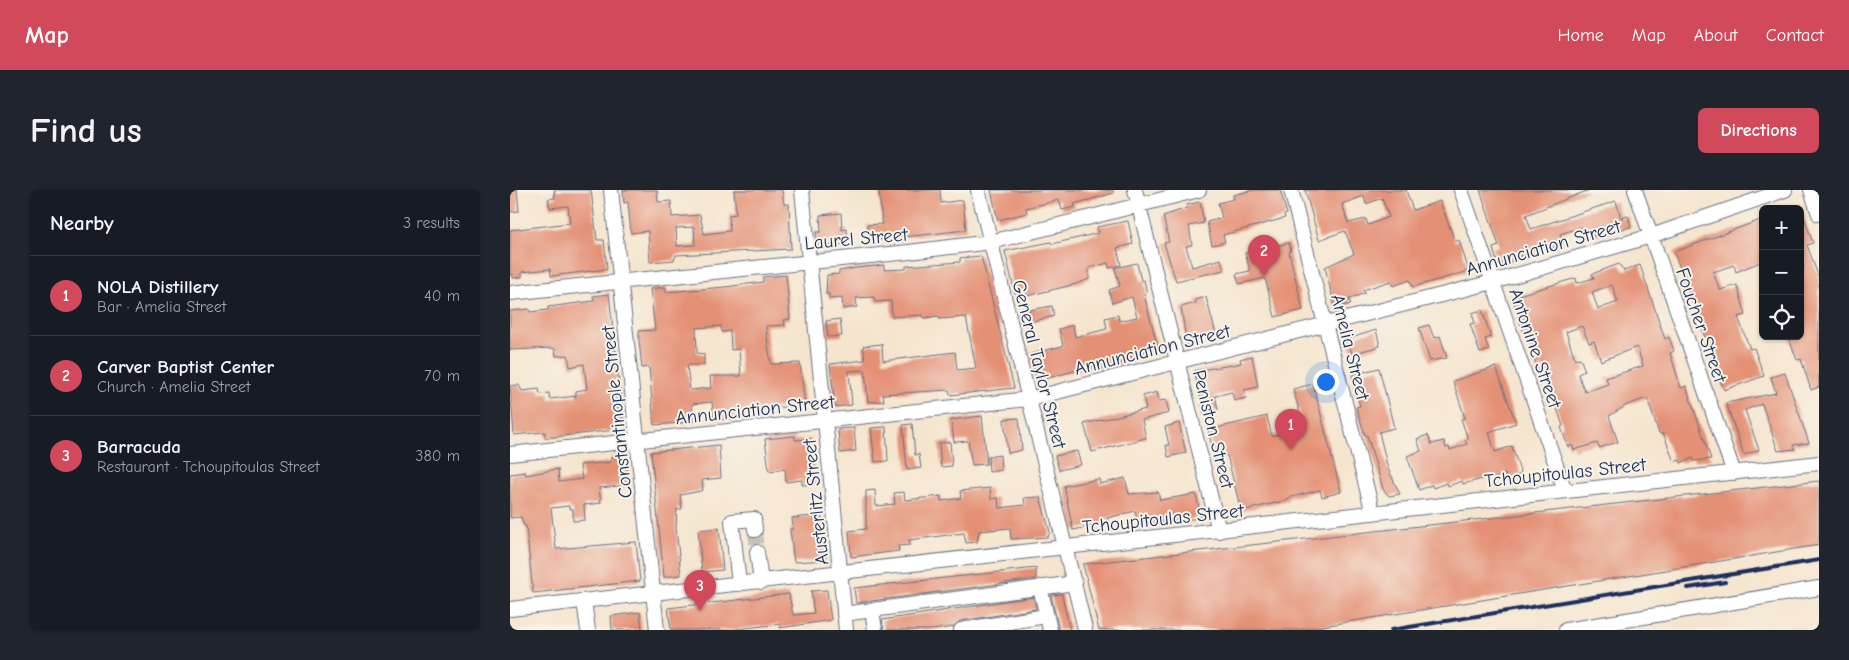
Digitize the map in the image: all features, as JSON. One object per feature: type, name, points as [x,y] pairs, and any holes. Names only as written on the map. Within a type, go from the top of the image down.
[{"type":"street","name":"Constantinople Street","points":[[611,190],[658,630]]},
{"type":"street","name":"Austerlitz Street","points":[[802,190],[846,630]]},
{"type":"street","name":"General Taylor Street","points":[[978,190],[1086,629]]},
{"type":"street","name":"Peniston Street","points":[[1135,190],[1219,531]]},
{"type":"street","name":"Laurel Street","points":[[510,293],[991,242],[1199,190]]},
{"type":"street","name":"Amelia Street","points":[[1292,190],[1374,513]]},
{"type":"street","name":"Antonine Street","points":[[1461,190],[1565,491]]},
{"type":"street","name":"Foucher Street","points":[[1635,190],[1734,473]]},
{"type":"street","name":"Annunciation Street","points":[[510,454],[1029,399],[1494,282],[1651,236],[1786,190]]},
{"type":"street","points":[[1810,190],[1819,214]]},
{"type":"street","name":"Tchoupitoulas Street","points":[[510,609],[1819,463]]},
{"type":"street","points":[[739,584],[732,522],[754,519],[755,530]]},
{"type":"street","points":[[757,552],[761,582]]},
{"type":"street","points":[[844,614],[1075,583]]},
{"type":"street","points":[[961,630],[1048,623],[1040,587]]},
{"type":"street","points":[[1566,630],[1819,588]]},
{"type":"street","points":[[584,601],[588,630]]},
{"type":"street","points":[[872,610],[875,630]]},
{"type":"building","points":[[510,190],[517,190],[519,211],[510,212]]},
{"type":"building","points":[[554,190],[591,190],[597,240],[604,240],[607,269],[551,276],[550,269],[522,272],[522,277],[513,278],[513,274],[510,275],[510,230],[570,223],[568,206],[550,208],[548,199],[555,198]]},
{"type":"building","points":[[623,190],[657,190],[658,202],[671,201],[672,217],[700,215],[704,234],[730,231],[729,215],[736,214],[734,190],[782,190],[784,204],[789,204],[791,249],[676,255],[674,260],[650,262],[648,231],[631,233],[628,202],[624,203]],"holes":[[[694,227],[695,245],[677,246],[676,228]]]},
{"type":"building","points":[[879,190],[940,190],[941,203],[963,200],[966,230],[869,241],[867,225],[882,224]]},
{"type":"building","points":[[991,190],[1113,190],[1114,193],[1074,204],[1075,207],[1062,210],[1059,200],[1026,208],[1027,213],[998,220]]},
{"type":"building","points":[[1254,190],[1280,190],[1287,214],[1284,215],[1285,218],[1223,235],[1225,242],[1212,245],[1207,222],[1222,218],[1218,203],[1234,199],[1233,195]]},
{"type":"building","points":[[1305,190],[1406,190],[1413,210],[1440,201],[1455,242],[1459,240],[1469,271],[1413,287],[1410,280],[1393,286],[1391,281],[1363,290],[1365,293],[1349,299],[1351,304],[1335,308],[1325,267],[1354,254],[1345,231],[1319,240]],"holes":[[[1364,196],[1366,204],[1382,198],[1389,217],[1368,225],[1366,219],[1348,223],[1342,204]]]},
{"type":"building","points":[[1480,190],[1589,190],[1526,215],[1531,229],[1616,201],[1621,218],[1628,216],[1631,227],[1585,238],[1582,227],[1560,234],[1563,245],[1517,257],[1517,260],[1502,264],[1497,262],[1493,248],[1499,246]]},
{"type":"building","points":[[1200,202],[1204,223],[1189,226],[1192,245],[1186,246],[1192,267],[1221,259],[1224,270],[1176,281],[1164,243],[1169,242],[1163,216],[1187,208],[1186,205]]},
{"type":"building","points":[[841,213],[842,230],[847,229],[848,244],[818,246],[816,232],[821,232],[820,215]]},
{"type":"building","points":[[1804,217],[1813,243],[1807,245],[1819,278],[1819,387],[1811,390],[1801,359],[1797,360],[1790,340],[1804,340]]},
{"type":"building","points":[[1759,220],[1759,263],[1736,272],[1734,265],[1713,272],[1720,290],[1737,285],[1746,315],[1738,317],[1750,349],[1754,348],[1764,376],[1724,390],[1674,252]]},
{"type":"building","points":[[1128,221],[1133,244],[1117,248],[1121,265],[1109,268],[1108,263],[1089,268],[1089,279],[1076,284],[1027,296],[1025,290],[1015,293],[1005,251],[1051,242],[1052,244],[1099,233],[1097,227]]},
{"type":"building","points":[[1289,243],[1291,251],[1289,252],[1303,310],[1275,317],[1265,278],[1239,284],[1236,274],[1250,271],[1245,253]]},
{"type":"building","points":[[981,256],[1014,388],[950,395],[949,390],[883,394],[884,401],[868,402],[865,370],[849,371],[852,405],[835,407],[830,364],[865,360],[863,346],[882,344],[883,361],[955,352],[957,370],[976,368],[966,317],[939,319],[939,316],[923,318],[922,315],[892,317],[891,301],[875,302],[874,297],[856,298],[857,307],[843,309],[842,298],[829,299],[829,294],[826,294],[827,275],[839,274],[839,271],[856,268],[884,265],[884,270],[906,269],[906,266],[960,262],[960,258]]},
{"type":"building","points":[[1137,263],[1141,281],[1144,280],[1147,294],[1144,295],[1159,352],[1101,369],[1100,364],[1037,381],[1030,354],[1063,346],[1059,329],[1073,325],[1075,337],[1107,329],[1105,318],[1118,315],[1119,321],[1137,317],[1132,297],[1112,303],[1109,290],[1120,286],[1115,268]]},
{"type":"building","points":[[1619,264],[1624,271],[1640,265],[1665,339],[1669,337],[1674,351],[1670,353],[1681,388],[1686,386],[1711,459],[1694,461],[1693,458],[1681,463],[1680,460],[1674,462],[1664,435],[1659,433],[1647,398],[1627,405],[1609,416],[1618,442],[1599,448],[1597,443],[1574,450],[1572,445],[1568,447],[1543,367],[1538,369],[1533,356],[1536,355],[1529,335],[1525,337],[1512,297],[1576,278],[1577,283],[1594,278],[1592,274]],"holes":[[[1612,285],[1618,302],[1598,309],[1592,292]],[[1582,326],[1589,343],[1594,341],[1601,361],[1637,347],[1643,366],[1606,378],[1608,384],[1585,392],[1578,374],[1585,371],[1580,358],[1575,359],[1566,332]]]},
{"type":"building","points":[[786,275],[790,319],[784,320],[785,325],[766,326],[768,346],[771,364],[800,363],[805,405],[743,411],[744,418],[714,420],[712,402],[692,404],[693,422],[654,425],[649,367],[642,368],[639,340],[639,331],[655,330],[650,289],[666,287],[666,292],[725,287],[763,282],[763,277]],"holes":[[[721,326],[722,332],[730,331],[731,350],[739,349],[741,376],[710,376],[711,388],[690,390],[687,365],[704,365],[704,354],[697,353],[696,328]]]},
{"type":"building","points":[[609,294],[624,429],[545,438],[545,432],[514,435],[510,386],[519,385],[522,391],[539,389],[540,394],[549,393],[550,399],[576,396],[576,391],[587,389],[584,364],[570,367],[568,355],[556,356],[555,349],[552,348],[510,350],[510,311],[529,309],[530,312],[548,310],[548,307],[594,301],[593,296]]},
{"type":"building","points":[[1206,297],[1216,334],[1199,338],[1200,343],[1187,346],[1181,307],[1196,303],[1195,300]]},
{"type":"building","points":[[1052,306],[1054,316],[1022,324],[1019,312]]},
{"type":"building","points":[[1482,310],[1491,337],[1485,339],[1489,350],[1480,353],[1470,324],[1475,323],[1472,313]]},
{"type":"building","points":[[840,319],[842,336],[828,337],[826,321]]},
{"type":"building","points":[[1429,325],[1434,338],[1440,336],[1447,358],[1430,361],[1419,328]]},
{"type":"building","points":[[1376,330],[1380,346],[1352,354],[1348,339]]},
{"type":"building","points":[[1252,356],[1258,387],[1244,390],[1246,398],[1234,401],[1232,392],[1215,396],[1218,410],[1204,413],[1194,371],[1241,363],[1240,359]]},
{"type":"building","points":[[1496,367],[1516,423],[1489,432],[1495,452],[1512,446],[1521,474],[1507,479],[1505,474],[1491,479],[1490,477],[1463,484],[1462,481],[1448,486],[1447,483],[1433,488],[1432,485],[1419,490],[1407,456],[1421,451],[1417,439],[1428,435],[1431,444],[1444,441],[1446,448],[1449,447],[1450,450],[1467,444],[1465,440],[1468,439],[1461,419],[1465,418],[1453,381]]},
{"type":"building","points":[[1379,368],[1394,428],[1379,432],[1388,469],[1400,494],[1389,496],[1383,489],[1367,435],[1365,435],[1356,407],[1360,406],[1352,375]]},
{"type":"building","points":[[1785,373],[1809,443],[1793,445],[1795,449],[1778,451],[1762,404],[1745,410],[1759,450],[1744,455],[1726,403],[1776,393],[1771,377]]},
{"type":"building","points":[[1313,384],[1341,492],[1322,497],[1320,490],[1241,511],[1227,455],[1215,458],[1208,430],[1267,416],[1272,436],[1304,428],[1293,389]]},
{"type":"building","points":[[1157,392],[1159,401],[1166,400],[1169,413],[1142,420],[1146,438],[1092,452],[1084,424],[1146,409],[1143,396]]},
{"type":"building","points":[[982,416],[987,464],[972,465],[968,441],[954,442],[951,420]]},
{"type":"building","points":[[1019,418],[1022,450],[1008,453],[1004,419]]},
{"type":"building","points":[[1179,423],[1186,453],[1168,457],[1166,445],[1169,445],[1165,427]]},
{"type":"building","points":[[912,424],[915,455],[919,454],[921,468],[907,470],[903,425]]},
{"type":"building","points":[[886,427],[888,461],[875,462],[871,428]]},
{"type":"building","points":[[854,428],[856,451],[840,453],[838,429]]},
{"type":"building","points":[[795,436],[795,440],[811,439],[816,484],[802,485],[802,480],[786,482],[785,469],[769,471],[765,439]]},
{"type":"building","points":[[950,442],[952,466],[941,467],[939,443]]},
{"type":"building","points":[[719,445],[721,478],[702,480],[703,489],[701,491],[680,495],[682,509],[677,509],[676,528],[681,575],[664,577],[651,452]]},
{"type":"building","points":[[1077,451],[1081,465],[1059,470],[1055,456]]},
{"type":"building","points":[[1000,455],[1001,470],[989,472],[988,457]]},
{"type":"building","points":[[626,456],[629,485],[599,488],[601,503],[584,505],[585,520],[573,521],[573,509],[569,509],[569,506],[551,508],[556,549],[636,542],[640,581],[533,593],[526,526],[524,526],[521,517],[510,518],[510,474],[525,472],[526,475],[558,469],[559,482],[582,479],[580,465],[611,462],[611,457]]},
{"type":"building","points":[[1125,478],[1129,494],[1158,492],[1160,500],[1196,494],[1201,518],[1138,525],[1135,511],[1107,518],[1108,523],[1073,530],[1064,486],[1099,479],[1100,484]]},
{"type":"building","points":[[1819,481],[1819,545],[1298,630],[1099,630],[1083,564]]},
{"type":"building","points":[[990,488],[991,499],[998,498],[999,508],[1025,505],[1024,498],[1040,497],[1050,532],[1048,537],[1011,539],[1010,528],[979,531],[977,542],[966,543],[964,533],[909,540],[910,545],[898,546],[899,551],[851,557],[849,531],[866,529],[866,491],[875,490],[876,506],[895,504],[894,493],[904,492],[905,500],[941,496],[941,501],[961,498],[960,491]]},
{"type":"building","points":[[821,516],[826,560],[794,562],[790,529],[793,529],[792,518]]},
{"type":"building","points":[[719,528],[723,570],[702,572],[698,530]]},
{"type":"building","points":[[1036,568],[1036,579],[856,603],[854,588]]},
{"type":"building","points":[[827,590],[831,620],[780,628],[780,624],[729,630],[671,630],[668,608],[789,594],[793,615],[814,613],[811,591]]},
{"type":"building","points":[[1062,594],[1070,630],[1059,630],[1051,595]]},
{"type":"building","points":[[1033,597],[1036,609],[960,621],[953,627],[932,630],[884,630],[882,620]]},
{"type":"building","points":[[640,612],[642,630],[612,630],[611,616]]},
{"type":"tunnel","points":[[755,530],[757,552]]},
{"type":"railway","points":[[1391,630],[1819,560]]},
{"type":"railway","points":[[1688,588],[1725,582]]},
{"type":"place","name":"Carver Baptist Center","points":[[1264,276]]},
{"type":"place","name":"NOLA Distillery","points":[[1291,450]]},
{"type":"place","name":"Barracuda","points":[[700,611]]}]
